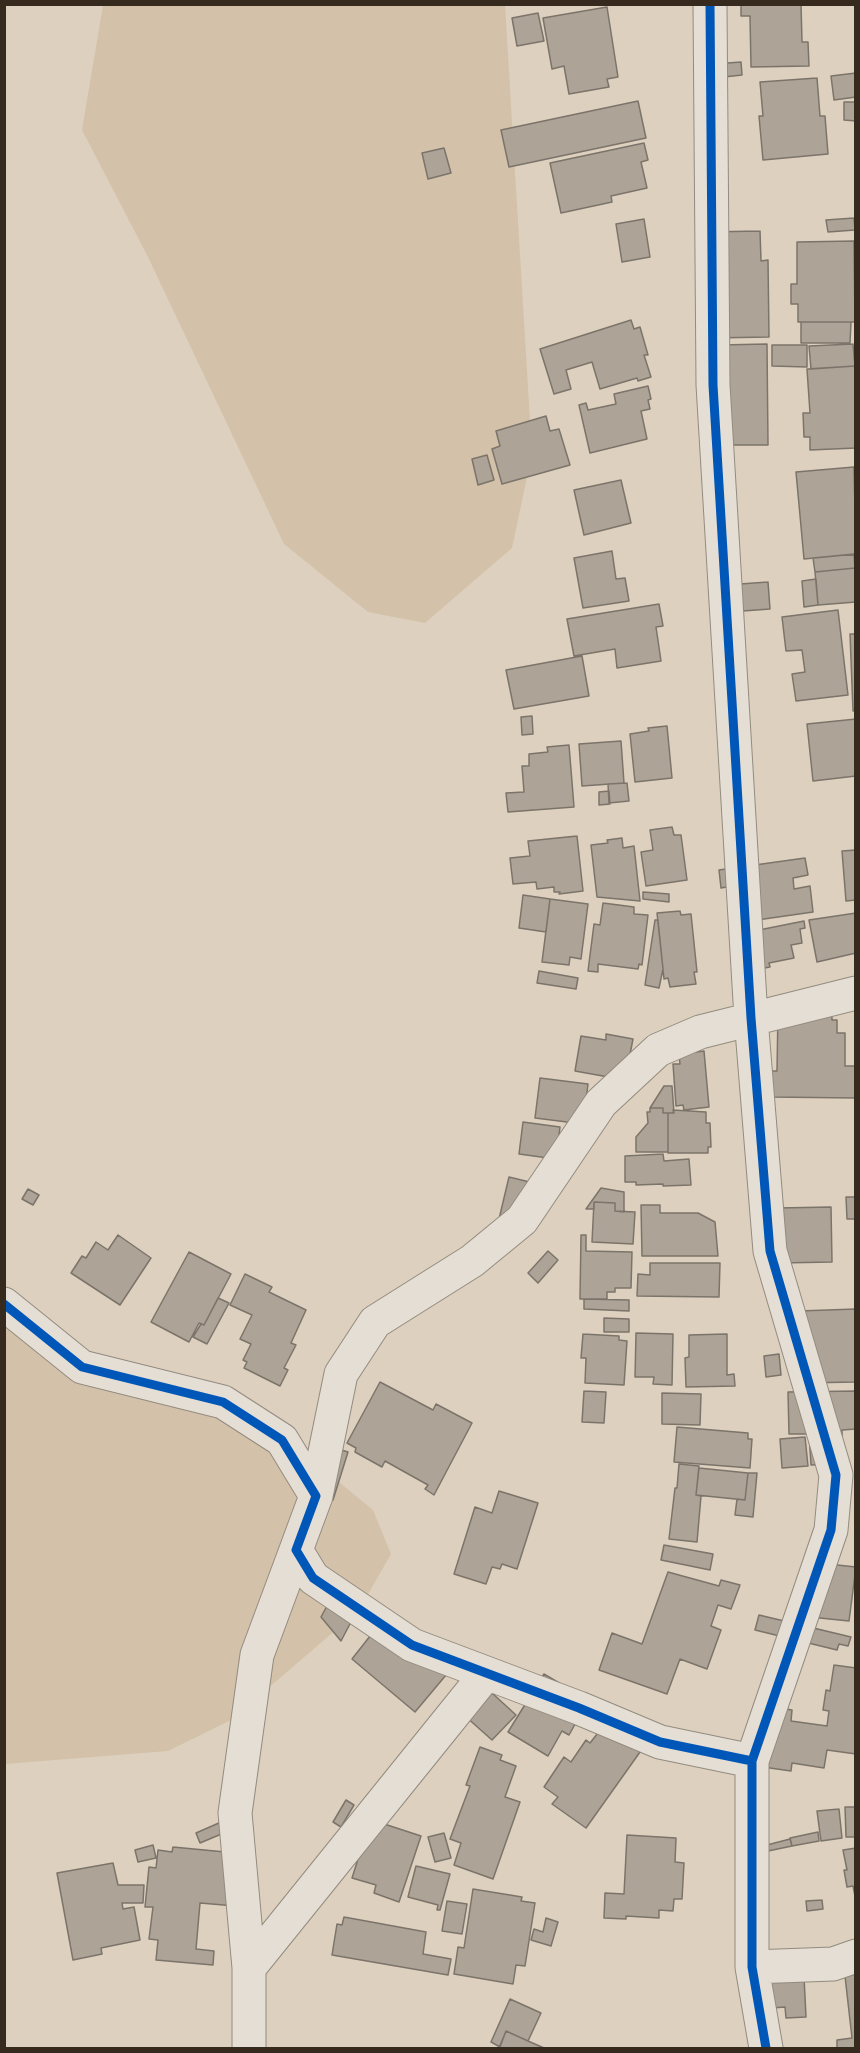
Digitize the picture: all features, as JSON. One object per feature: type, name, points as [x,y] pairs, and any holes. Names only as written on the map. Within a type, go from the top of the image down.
[{"type":"street","points":[[710,4],[713,386],[751,1018],[770,1251],[836,1475],[831,1530],[753,1761],[752,1967],[766,2049]]},
{"type":"street","points":[[249,2049],[249,1968],[235,1813],[257,1655],[316,1496],[341,1374],[375,1322],[472,1261],[522,1220],[601,1103],[658,1050],[700,1032],[855,993]]},
{"type":"street","points":[[4,1304],[82,1367],[223,1402],[282,1440],[316,1496]]},
{"type":"street","points":[[296,1550],[313,1578],[412,1645],[579,1708],[660,1742],[753,1761]]},
{"type":"street","points":[[249,1968],[486,1674]]},
{"type":"street","points":[[752,1967],[834,1964],[855,1956]]},
{"type":"shaded area","points":[[103,5],[505,5],[532,454],[512,548],[425,623],[368,612],[284,544],[148,257],[82,130]]},
{"type":"shaded area","points":[[4,1316],[317,1464],[373,1510],[391,1554],[359,1610],[231,1720],[168,1751],[5,1764]]},
{"type":"building","points":[[741,4],[801,4],[802,42],[808,42],[809,66],[751,67],[750,16],[741,16]]},
{"type":"building","points":[[607,7],[618,77],[607,79],[609,87],[569,94],[564,66],[552,69],[543,18]]},
{"type":"building","points":[[538,13],[544,41],[517,46],[512,18]]},
{"type":"building","points":[[741,62],[742,75],[715,78],[714,64]]},
{"type":"building","points":[[856,73],[856,97],[834,100],[831,76]]},
{"type":"building","points":[[817,78],[820,116],[825,116],[828,154],[763,160],[759,116],[763,116],[760,82]]},
{"type":"building","points":[[638,101],[646,138],[509,167],[501,130]]},
{"type":"building","points":[[844,102],[856,102],[856,121],[844,120]]},
{"type":"building","points":[[644,143],[648,160],[641,162],[647,188],[611,196],[612,202],[561,213],[550,163]]},
{"type":"building","points":[[444,148],[451,173],[428,179],[422,153]]},
{"type":"building","points":[[854,218],[855,230],[828,232],[826,220]]},
{"type":"building","points":[[644,219],[650,257],[622,262],[616,224]]},
{"type":"building","points":[[760,231],[761,261],[768,260],[769,337],[711,338],[707,232]]},
{"type":"building","points":[[854,241],[855,322],[798,322],[798,304],[791,304],[791,284],[797,284],[797,242]]},
{"type":"building","points":[[631,320],[634,329],[640,327],[648,355],[644,355],[651,377],[638,381],[637,378],[600,389],[592,362],[566,370],[571,389],[554,394],[540,349]]},
{"type":"building","points":[[801,322],[851,322],[850,343],[801,343]]},
{"type":"building","points":[[767,344],[768,445],[719,445],[720,345]]},
{"type":"building","points":[[853,344],[855,366],[811,369],[809,346]]},
{"type":"building","points":[[772,345],[807,345],[807,367],[772,366]]},
{"type":"building","points":[[855,366],[856,448],[810,450],[810,437],[804,437],[803,413],[810,413],[807,369]]},
{"type":"building","points":[[648,386],[651,399],[648,400],[650,409],[641,411],[647,439],[590,453],[579,405],[586,403],[588,410],[616,404],[614,394]]},
{"type":"building","points":[[546,416],[550,431],[559,429],[570,465],[502,484],[492,449],[500,446],[496,431]]},
{"type":"building","points":[[487,455],[494,480],[478,485],[472,459]]},
{"type":"building","points":[[854,467],[856,554],[804,559],[796,472]]},
{"type":"building","points":[[621,480],[631,523],[584,535],[574,490]]},
{"type":"building","points":[[612,551],[616,579],[625,578],[629,601],[583,608],[574,558]]},
{"type":"building","points":[[854,554],[855,568],[815,572],[813,558]]},
{"type":"building","points":[[855,568],[856,602],[818,605],[815,572]]},
{"type":"building","points":[[816,579],[818,605],[804,607],[802,581]]},
{"type":"building","points":[[768,582],[770,609],[729,612],[726,585]]},
{"type":"building","points":[[659,604],[663,626],[656,627],[661,661],[617,668],[615,649],[574,656],[567,619]]},
{"type":"building","points":[[838,610],[848,695],[796,701],[792,674],[805,672],[802,650],[786,651],[782,617]]},
{"type":"building","points":[[850,634],[856,634],[856,711],[853,711]]},
{"type":"building","points":[[582,656],[589,696],[514,709],[506,670]]},
{"type":"building","points":[[532,716],[533,734],[522,735],[521,717]]},
{"type":"building","points":[[856,719],[856,776],[813,781],[807,724]]},
{"type":"building","points":[[667,726],[672,778],[635,782],[630,734],[649,731],[648,728]]},
{"type":"building","points":[[621,741],[624,783],[582,786],[579,744]]},
{"type":"building","points":[[569,745],[574,807],[508,812],[506,793],[524,792],[522,766],[529,766],[529,754],[548,752],[547,747]]},
{"type":"building","points":[[627,783],[629,801],[609,803],[608,784]]},
{"type":"building","points":[[609,791],[610,804],[599,805],[599,792]]},
{"type":"building","points":[[672,827],[674,835],[681,835],[687,880],[646,886],[641,852],[653,850],[650,830]]},
{"type":"building","points":[[577,836],[583,891],[559,894],[560,892],[554,892],[554,887],[537,889],[536,882],[513,884],[510,858],[530,856],[528,841]]},
{"type":"building","points":[[622,838],[623,848],[634,846],[640,901],[597,897],[591,845]]},
{"type":"building","points":[[856,850],[856,900],[846,901],[842,851]]},
{"type":"building","points":[[805,858],[808,875],[793,878],[794,889],[810,886],[813,912],[743,922],[738,885],[721,888],[719,870]]},
{"type":"building","points":[[643,892],[669,894],[669,902],[643,899]]},
{"type":"building","points":[[523,895],[550,899],[546,932],[519,928]]},
{"type":"building","points":[[550,899],[588,904],[581,959],[570,957],[569,965],[542,962]]},
{"type":"building","points":[[603,903],[634,907],[634,914],[648,915],[642,965],[639,964],[638,969],[598,964],[598,972],[588,971],[594,924],[600,925]]},
{"type":"building","points":[[680,911],[681,915],[691,914],[697,972],[694,972],[696,984],[670,987],[668,978],[664,979],[657,913]]},
{"type":"building","points":[[856,913],[856,953],[817,962],[809,920]]},
{"type":"building","points":[[655,920],[658,920],[663,969],[659,988],[645,985]]},
{"type":"building","points":[[804,921],[805,928],[800,929],[802,943],[791,945],[794,958],[769,963],[770,967],[741,972],[734,935]]},
{"type":"building","points":[[539,971],[578,978],[576,989],[537,983]]},
{"type":"building","points":[[831,991],[832,1020],[837,1020],[837,1033],[845,1033],[845,1066],[856,1066],[856,1098],[771,1097],[771,1071],[777,1071],[778,1011]]},
{"type":"building","points":[[606,1034],[633,1039],[625,1080],[575,1071],[581,1036],[606,1040]]},
{"type":"building","points":[[704,1051],[709,1107],[684,1110],[683,1105],[676,1106],[673,1064],[680,1064],[679,1054]]},
{"type":"building","points":[[540,1078],[588,1084],[583,1124],[535,1118]]},
{"type":"building","points":[[664,1086],[672,1086],[674,1113],[663,1113],[663,1108],[650,1108]]},
{"type":"building","points":[[650,1108],[663,1108],[663,1113],[668,1113],[668,1152],[636,1152],[636,1137],[648,1123],[647,1112],[650,1112]]},
{"type":"building","points":[[673,1110],[706,1112],[706,1123],[710,1123],[711,1147],[708,1147],[708,1153],[668,1153],[668,1113],[674,1113]]},
{"type":"building","points":[[523,1122],[560,1127],[559,1135],[573,1137],[570,1161],[519,1154]]},
{"type":"building","points":[[663,1154],[664,1161],[689,1159],[691,1185],[636,1185],[636,1182],[625,1182],[625,1156]]},
{"type":"building","points":[[509,1177],[542,1185],[499,1219]]},
{"type":"building","points":[[601,1188],[624,1192],[624,1212],[615,1211],[615,1203],[594,1202],[594,1209],[586,1209]]},
{"type":"building","points":[[28,1189],[39,1195],[33,1205],[22,1199]]},
{"type":"building","points":[[846,1197],[856,1197],[856,1219],[847,1219]]},
{"type":"building","points":[[594,1202],[615,1203],[615,1211],[635,1212],[633,1244],[592,1242]]},
{"type":"building","points":[[641,1205],[660,1205],[660,1213],[698,1213],[715,1222],[718,1256],[642,1256]]},
{"type":"building","points":[[831,1207],[832,1262],[779,1263],[778,1208]]},
{"type":"building","points":[[118,1235],[151,1258],[120,1305],[71,1273],[82,1256],[86,1258],[96,1242],[108,1250]]},
{"type":"building","points":[[581,1235],[586,1235],[586,1251],[632,1252],[631,1288],[615,1288],[615,1292],[607,1292],[607,1299],[580,1299]]},
{"type":"building","points":[[548,1251],[558,1260],[538,1283],[528,1273]]},
{"type":"building","points":[[189,1252],[231,1274],[204,1325],[199,1323],[189,1342],[151,1322]]},
{"type":"building","points":[[650,1263],[720,1263],[719,1297],[637,1296],[638,1274],[650,1275]]},
{"type":"building","points":[[245,1274],[272,1287],[269,1292],[306,1310],[291,1343],[296,1345],[284,1368],[288,1370],[280,1386],[244,1368],[247,1362],[243,1360],[251,1344],[240,1339],[252,1315],[230,1305]]},
{"type":"building","points":[[218,1298],[229,1303],[207,1344],[193,1337],[201,1324],[204,1325]]},
{"type":"building","points":[[584,1299],[629,1300],[629,1311],[584,1309]]},
{"type":"building","points":[[856,1309],[856,1382],[801,1383],[799,1311]]},
{"type":"building","points":[[604,1318],[629,1319],[629,1332],[604,1332]]},
{"type":"building","points":[[636,1333],[673,1334],[672,1385],[653,1384],[654,1377],[635,1377]]},
{"type":"building","points":[[583,1334],[619,1336],[619,1340],[627,1341],[624,1385],[585,1383],[586,1358],[581,1358]]},
{"type":"building","points":[[727,1334],[727,1375],[734,1374],[735,1386],[686,1387],[685,1358],[689,1357],[689,1335]]},
{"type":"building","points":[[779,1354],[781,1375],[766,1377],[764,1356]]},
{"type":"building","points":[[380,1382],[433,1410],[436,1404],[472,1423],[434,1495],[425,1489],[428,1485],[385,1461],[382,1467],[355,1452],[356,1448],[347,1443]]},
{"type":"building","points":[[584,1391],[606,1392],[604,1423],[582,1422]]},
{"type":"building","points":[[856,1391],[856,1429],[842,1430],[842,1464],[811,1465],[809,1434],[789,1434],[788,1392]]},
{"type":"building","points":[[662,1393],[701,1394],[700,1425],[662,1424]]},
{"type":"building","points":[[677,1427],[748,1433],[748,1439],[752,1439],[750,1468],[674,1462]]},
{"type":"building","points":[[805,1437],[808,1466],[782,1468],[780,1439]]},
{"type":"building","points":[[335,1448],[348,1452],[333,1500],[320,1496]]},
{"type":"building","points":[[679,1464],[699,1466],[696,1495],[701,1496],[697,1542],[669,1539]]},
{"type":"building","points":[[699,1468],[748,1473],[745,1500],[696,1495]]},
{"type":"building","points":[[748,1473],[757,1473],[753,1517],[735,1515],[737,1499],[745,1500]]},
{"type":"building","points":[[499,1491],[538,1503],[517,1569],[502,1564],[500,1569],[492,1567],[486,1584],[454,1574],[475,1507],[492,1513]]},
{"type":"building","points":[[664,1545],[713,1554],[710,1570],[661,1560]]},
{"type":"building","points":[[818,1563],[856,1567],[849,1621],[810,1617]]},
{"type":"building","points":[[668,1572],[719,1586],[721,1580],[740,1585],[731,1609],[718,1605],[711,1626],[721,1630],[707,1669],[680,1659],[667,1694],[599,1670],[612,1633],[642,1644]]},
{"type":"building","points":[[327,1606],[352,1620],[341,1641],[321,1617]]},
{"type":"building","points":[[759,1615],[851,1637],[848,1646],[839,1644],[837,1650],[755,1630]]},
{"type":"building","points":[[378,1626],[462,1656],[415,1712],[352,1659]]},
{"type":"building","points":[[834,1665],[856,1668],[856,1754],[827,1750],[824,1768],[792,1763],[791,1771],[749,1765],[762,1705],[792,1710],[791,1721],[827,1726],[829,1711],[823,1710],[826,1690],[830,1691]]},
{"type":"building","points":[[544,1674],[576,1693],[583,1710],[569,1735],[562,1731],[548,1756],[508,1732]]},
{"type":"building","points":[[480,1682],[516,1715],[492,1740],[456,1708]]},
{"type":"building","points":[[609,1719],[645,1745],[586,1828],[552,1804],[558,1797],[544,1787],[564,1757],[571,1762],[586,1740],[590,1743]]},
{"type":"building","points":[[480,1747],[502,1755],[500,1760],[516,1766],[505,1797],[520,1802],[493,1879],[454,1865],[461,1843],[450,1839],[470,1786],[466,1785]]},
{"type":"building","points":[[346,1800],[354,1805],[341,1827],[333,1822]]},
{"type":"building","points":[[845,1807],[856,1807],[856,1837],[846,1837]]},
{"type":"building","points":[[839,1809],[842,1838],[821,1841],[817,1811]]},
{"type":"building","points":[[228,1819],[238,1827],[200,1843],[196,1833]]},
{"type":"building","points":[[375,1821],[421,1836],[399,1902],[374,1893],[376,1885],[352,1878],[366,1834]]},
{"type":"building","points":[[818,1832],[819,1841],[792,1846],[790,1838]]},
{"type":"building","points":[[444,1833],[451,1858],[435,1862],[428,1837]]},
{"type":"building","points":[[627,1835],[676,1838],[675,1862],[684,1863],[682,1899],[674,1899],[673,1911],[659,1910],[659,1918],[626,1916],[626,1919],[604,1918],[605,1893],[624,1894]]},
{"type":"building","points":[[790,1839],[792,1846],[768,1851],[767,1845]]},
{"type":"building","points":[[153,1845],[156,1858],[138,1862],[135,1850]]},
{"type":"building","points":[[173,1847],[246,1854],[247,1907],[200,1903],[196,1949],[214,1951],[213,1965],[156,1960],[158,1940],[149,1939],[153,1907],[145,1907],[149,1867],[156,1868],[158,1850],[172,1852]]},
{"type":"building","points":[[856,1848],[856,1901],[853,1886],[847,1887],[844,1870],[847,1870],[843,1850]]},
{"type":"building","points":[[113,1863],[118,1885],[144,1885],[143,1903],[122,1903],[123,1909],[134,1907],[140,1940],[101,1948],[102,1954],[73,1960],[57,1873]]},
{"type":"building","points":[[416,1866],[450,1874],[440,1910],[437,1910],[438,1905],[408,1897]]},
{"type":"building","points":[[473,1889],[522,1897],[521,1901],[535,1903],[525,1966],[516,1965],[513,1984],[454,1974],[458,1947],[464,1948]]},
{"type":"building","points":[[822,1900],[823,1909],[807,1911],[806,1901]]},
{"type":"building","points":[[447,1901],[467,1904],[462,1934],[442,1931]]},
{"type":"building","points":[[344,1917],[426,1932],[423,1954],[451,1959],[448,1975],[332,1955],[337,1924],[342,1925]]},
{"type":"building","points":[[546,1918],[558,1922],[551,1946],[531,1940],[534,1929],[543,1932]]},
{"type":"building","points":[[856,1974],[856,2048],[837,2048],[837,2040],[852,2038],[845,1976]]},
{"type":"building","points":[[804,1977],[806,2017],[786,2018],[785,2007],[772,2008],[770,1980]]},
{"type":"building","points":[[510,1999],[541,2013],[528,2041],[506,2031],[500,2047],[491,2042]]},
{"type":"building","points":[[506,2031],[528,2041],[544,2048],[499,2048]]},
{"type":"cycle path","points":[[710,4],[713,385],[751,1018],[770,1251],[836,1475],[831,1530],[752,1761],[752,1967],[766,2048]]},
{"type":"cycle path","points":[[4,1304],[82,1367],[223,1402],[282,1440],[316,1496],[296,1550],[313,1578],[412,1645],[579,1708],[660,1742],[752,1761]]}]
